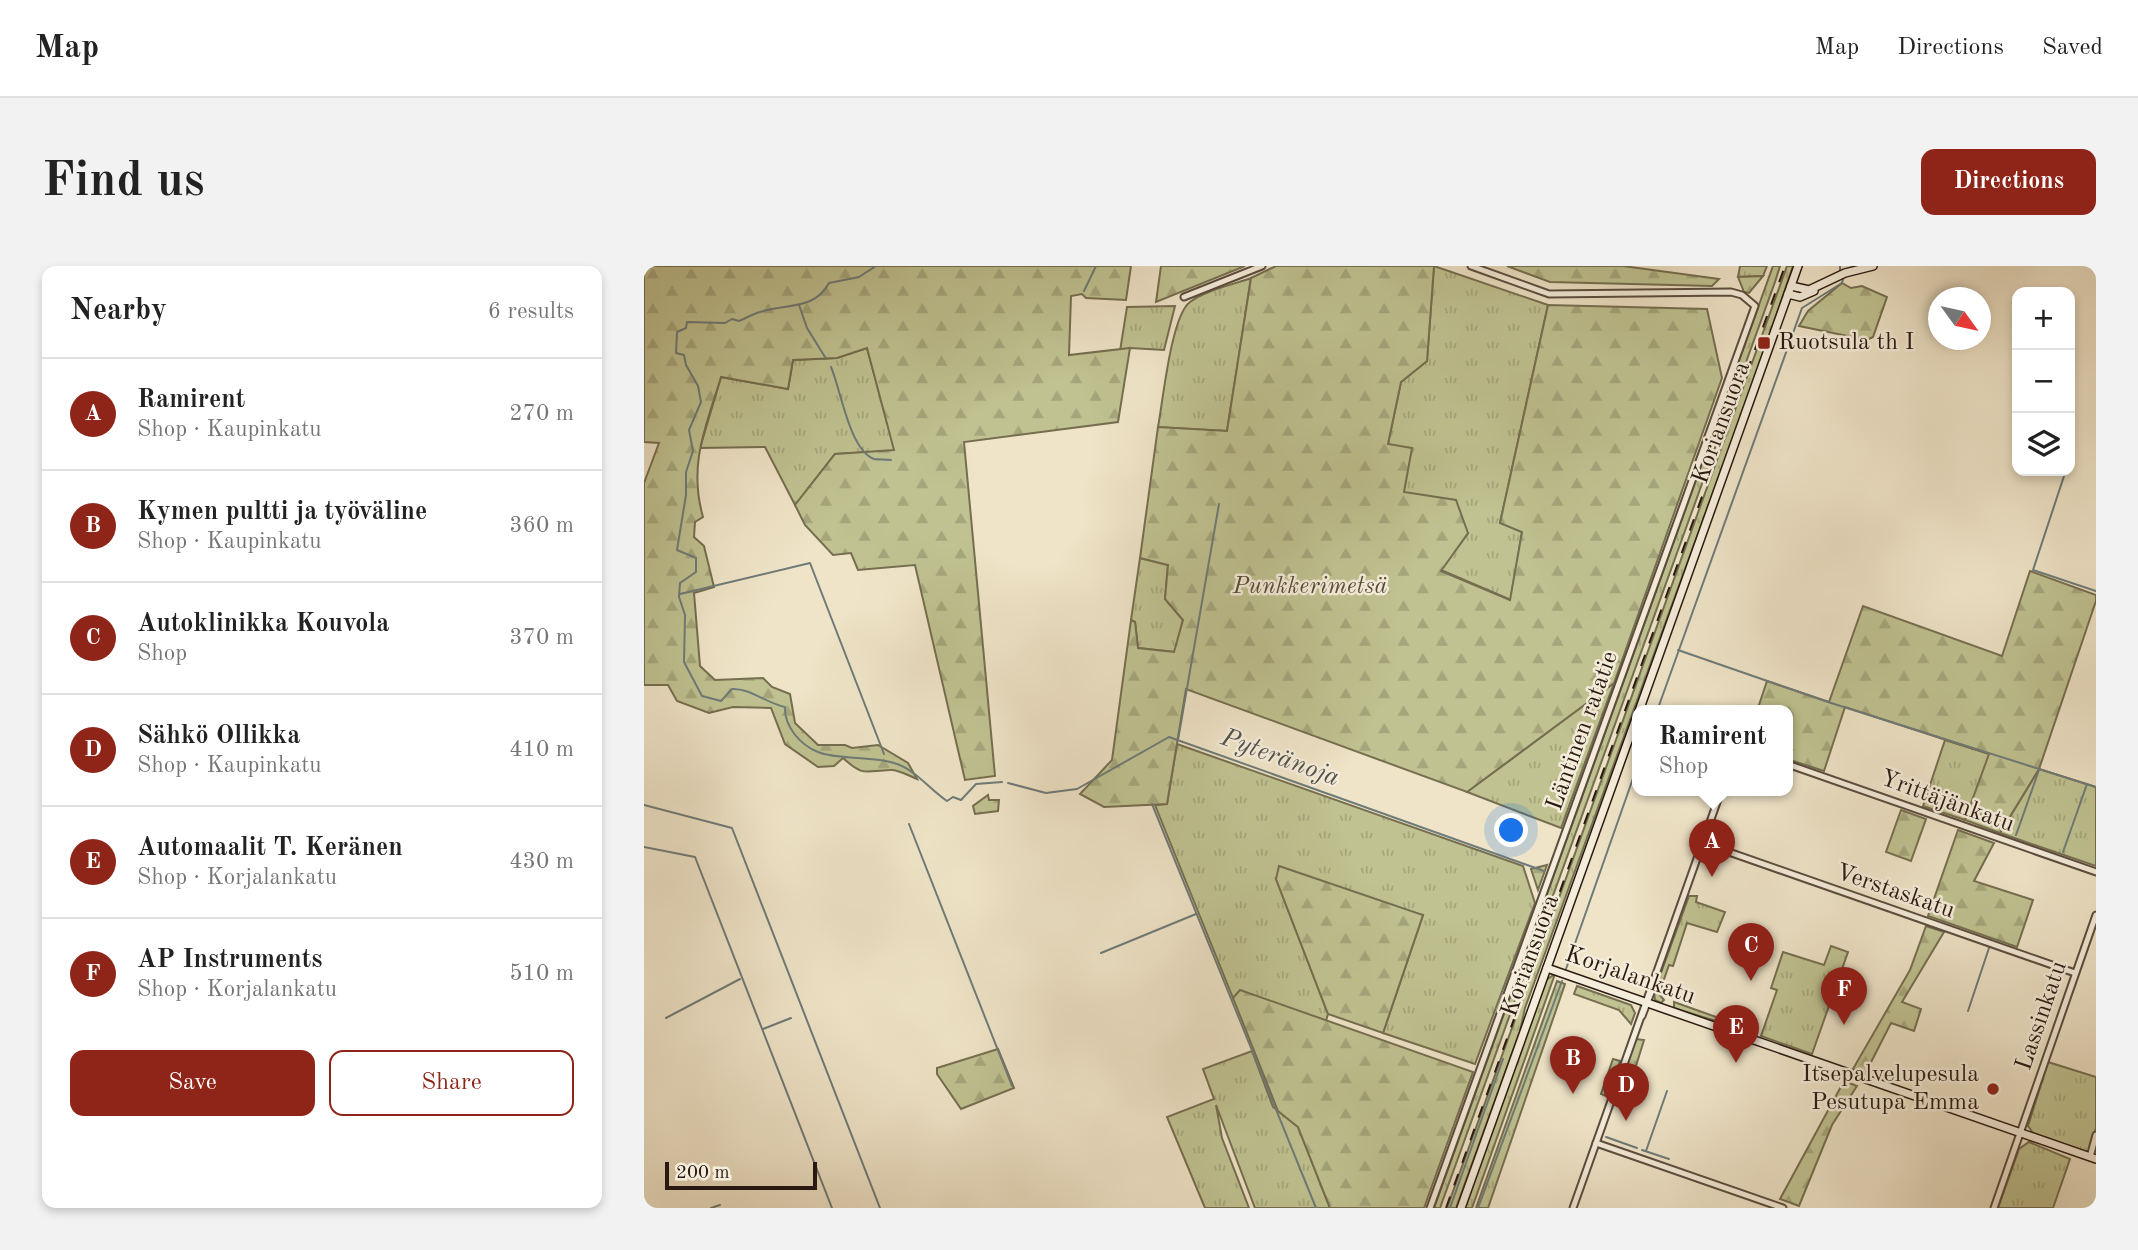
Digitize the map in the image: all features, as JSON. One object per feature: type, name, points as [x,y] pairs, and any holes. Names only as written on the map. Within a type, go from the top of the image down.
[{"type":"main road","name":"Koriansuora","points":[[1641,705],[1798,266]]},
{"type":"main road","points":[[1790,290],[1804,296],[1845,273],[1873,266]]},
{"type":"main road","name":"Koriansuora","points":[[1461,1208],[1632,730]]},
{"type":"main road","name":"Korjalankatu","points":[[1547,968],[2093,1158]]},
{"type":"street","points":[[1184,297],[1262,266]]},
{"type":"street","name":"Läntinen ratatie","points":[[1430,1208],[1755,306],[1742,295],[1731,292],[1549,294],[1471,266]]},
{"type":"street","name":"Yrittäjänkatu","points":[[1793,766],[2096,872]]},
{"type":"street","points":[[1573,1208],[1719,796]]},
{"type":"street","name":"Verstaskatu","points":[[1703,844],[2075,973]]},
{"type":"street","name":"Lassinkatu","points":[[1994,1208],[2096,915]]},
{"type":"street","points":[[2093,1158],[2096,1135]]},
{"type":"street","points":[[1596,1143],[1782,1208]]},
{"type":"green space","points":[[644,266],[1131,266],[1126,300],[1086,298],[1082,294],[1071,296],[1069,355],[1130,348],[1118,422],[964,442],[995,776],[965,780],[915,565],[858,570],[851,553],[833,555],[805,525],[795,505],[835,454],[894,450],[867,348],[837,358],[793,360],[788,389],[721,377],[698,463],[697,480],[703,517],[695,522],[694,537],[704,546],[714,587],[694,593],[700,666],[715,680],[763,678],[772,687],[790,694],[795,723],[818,745],[845,745],[852,748],[878,745],[908,763],[917,779],[893,770],[860,770],[843,758],[834,766],[818,767],[785,744],[771,708],[733,707],[709,713],[677,701],[668,685],[644,685],[644,483],[659,443],[644,442]]},
{"type":"green space","points":[[1161,266],[1245,266],[1156,302]]},
{"type":"green space","name":"Punkkerimetsä","points":[[1276,266],[1434,266],[1427,361],[1401,382],[1388,444],[1412,448],[1404,492],[1456,500],[1468,533],[1441,571],[1510,600],[1522,532],[1500,523],[1548,305],[1707,309],[1722,378],[1614,683],[1467,792],[1186,689],[1167,804],[1104,807],[1080,794],[1112,760],[1131,620],[1135,622],[1138,648],[1174,652],[1183,620],[1165,599],[1168,565],[1140,558],[1158,427],[1227,431],[1251,278]]},
{"type":"green space","points":[[1434,266],[1548,305],[1500,523],[1522,532],[1511,600],[1441,570],[1468,533],[1404,492],[1388,444],[1401,382],[1427,361]]},
{"type":"green space","points":[[1507,266],[1623,266],[1719,279],[1712,286],[1550,282]]},
{"type":"green space","points":[[1740,266],[1767,266],[1763,276],[1738,277]]},
{"type":"green space","points":[[1773,266],[1780,266],[1775,282],[1440,1208],[1434,1208]]},
{"type":"green space","points":[[1787,266],[1793,266],[1635,705],[1632,705],[1632,715],[1525,1008],[1520,1031],[1456,1208],[1447,1208]]},
{"type":"green space","points":[[1763,276],[1749,293],[1744,292],[1738,277]]},
{"type":"green space","points":[[1251,278],[1227,431],[1158,427],[1173,341],[1183,310],[1190,302],[1204,294]]},
{"type":"green space","points":[[1842,283],[1851,288],[1862,286],[1887,297],[1873,337],[1867,340],[1799,326],[1808,311]]},
{"type":"green space","points":[[1175,306],[1164,350],[1130,348],[1120,351],[1127,307]]},
{"type":"green space","points":[[867,348],[895,451],[835,454],[795,505],[765,447],[700,448],[721,377],[788,389],[793,360],[837,358]]},
{"type":"green space","points":[[1140,558],[1168,565],[1165,599],[1183,620],[1175,652],[1138,648],[1135,622],[1131,620]]},
{"type":"green space","points":[[2030,571],[2096,595],[2039,769],[2000,833],[1965,820],[1989,754],[1845,707],[1824,771],[1793,761],[1793,705],[1759,705],[1767,681],[1829,702],[1863,606],[2002,656]]},
{"type":"green space","points":[[1614,683],[1561,828],[1467,792]]},
{"type":"green space","points":[[1945,740],[1990,754],[1965,820],[1923,806]]},
{"type":"green space","points":[[1177,744],[1523,866],[1535,903],[1475,1064],[1383,1033],[1423,915],[1276,879],[1328,1014],[1326,1021],[1240,991],[1233,998],[1155,805],[1167,804]]},
{"type":"green space","points":[[2039,769],[2096,787],[2096,866],[2000,833]]},
{"type":"green space","points":[[988,795],[989,800],[999,800],[998,811],[975,814],[973,806]]},
{"type":"green space","points":[[1901,810],[1926,819],[1911,861],[1886,852]]},
{"type":"green space","points":[[1958,830],[1994,843],[1974,881],[2033,900],[2017,947],[1928,916]]},
{"type":"green space","points":[[1547,865],[1538,890],[1531,869]]},
{"type":"green space","points":[[1279,866],[1423,915],[1383,1033],[1328,1014],[1276,879]]},
{"type":"green space","points":[[1689,896],[1697,896],[1696,902],[1725,912],[1717,932],[1687,923],[1673,966],[1669,965],[1659,994],[1664,1000],[1661,1003],[1655,1000],[1654,992]]},
{"type":"green space","points":[[1926,926],[1944,932],[1902,1002],[1921,1009],[1914,1031],[1891,1023],[1865,1074],[1853,1069],[1910,970]]},
{"type":"green space","points":[[1831,946],[1848,952],[1812,1054],[1761,1036],[1777,990],[1771,988],[1783,952],[1824,965]]},
{"type":"green space","points":[[1555,974],[1472,1208],[1465,1208],[1546,980]]},
{"type":"green space","points":[[1557,981],[1565,984],[1488,1208],[1476,1208]]},
{"type":"green space","points":[[1577,986],[1631,1005],[1635,1013],[1631,1024],[1619,1010],[1574,994]]},
{"type":"green space","points":[[1240,990],[1473,1072],[1424,1208],[1330,1208],[1298,1127],[1278,1111],[1233,998]]},
{"type":"green space","points":[[1674,1002],[1733,1023],[1732,1026],[1674,1008]]},
{"type":"green space","points":[[1636,1039],[1644,1040],[1635,1069],[1626,1066]]},
{"type":"green space","points":[[998,1049],[1014,1088],[961,1109],[937,1074],[937,1068]]},
{"type":"green space","points":[[1252,1051],[1273,1107],[1298,1127],[1330,1208],[1255,1208],[1216,1105],[1222,1138],[1249,1208],[1205,1208],[1167,1117],[1214,1099],[1203,1069]]},
{"type":"green space","points":[[1613,1059],[1620,1061],[1608,1097],[1601,1094]]},
{"type":"green space","points":[[2048,1062],[2096,1077],[2096,1128],[2090,1150],[2087,1152],[2033,1133],[2028,1126]]},
{"type":"green space","points":[[1844,1081],[1857,1086],[1832,1125],[1799,1206],[1780,1199]]},
{"type":"green space","points":[[2029,1142],[2070,1159],[2053,1208],[1998,1208],[2019,1149]]},
{"type":"waterway","name":"Pyteränoja","points":[[876,266],[859,277],[829,283],[816,298],[799,305],[770,309],[739,321],[732,319],[725,323],[687,322],[686,328],[677,332],[676,353],[684,355],[686,365],[698,386],[701,402],[689,430],[693,451],[686,472],[686,495],[677,550],[696,558],[696,572],[680,583],[679,597],[685,615],[684,662],[702,696],[721,701],[732,689],[739,689],[785,707],[790,728],[799,740],[811,749],[835,756],[885,761],[902,766],[947,801],[953,797],[961,800],[976,784],[1002,782]]},
{"type":"waterway","points":[[1084,291],[1096,266]]},
{"type":"waterway","points":[[1659,705],[1802,308],[1842,283],[1843,279]]},
{"type":"waterway","points":[[799,305],[807,328],[825,357]]},
{"type":"waterway","points":[[831,367],[858,444],[874,459],[891,460]]},
{"type":"waterway","points":[[2064,476],[2033,570],[2096,591]]},
{"type":"waterway","points":[[1178,740],[1219,504]]},
{"type":"waterway","points":[[680,594],[810,563],[884,754]]},
{"type":"waterway","points":[[1678,650],[1828,702],[2096,787]]},
{"type":"waterway","name":"Pyteränoja","points":[[1008,783],[1046,793],[1077,789],[1169,737],[1544,871]]},
{"type":"waterway","points":[[2016,835],[2039,770]]},
{"type":"waterway","points":[[1566,969],[1632,781]]},
{"type":"waterway","points":[[2063,852],[2087,784]]},
{"type":"waterway","points":[[1152,804],[1316,1208]]},
{"type":"waterway","points":[[644,805],[732,828],[880,1208]]},
{"type":"waterway","points":[[909,824],[1012,1086]]},
{"type":"waterway","points":[[644,847],[695,857],[832,1208]]},
{"type":"waterway","points":[[1101,953],[1196,914]]},
{"type":"waterway","points":[[1968,1011],[1989,948]]},
{"type":"waterway","points":[[666,1018],[740,979]]},
{"type":"waterway","points":[[1478,1208],[1562,981]]},
{"type":"waterway","points":[[763,1029],[791,1018]]},
{"type":"waterway","points":[[1450,1208],[1503,1059]]},
{"type":"waterway","points":[[1646,1151],[1667,1091]]},
{"type":"waterway","points":[[1606,1137],[1637,1148]]},
{"type":"waterway","points":[[1642,1150],[1669,1159]]},
{"type":"waterway","points":[[711,1208],[720,1205]]},
{"type":"railway","points":[[1446,1208],[1785,266]]},
{"type":"place","name":"Ruotsula th I","points":[[1764,343]]},
{"type":"place","name":"Ramirent","points":[[1712,877]]},
{"type":"place","name":"Autoklinikka Kouvola","points":[[1751,981]]},
{"type":"place","name":"AP Instruments","points":[[1844,1025]]},
{"type":"place","name":"Automaalit T. Keränen","points":[[1736,1063]]},
{"type":"place","name":"Itsepalvelupesula Pesutupa Emma","points":[[1993,1089]]},
{"type":"place","name":"Kymen pultti ja työväline","points":[[1573,1094]]},
{"type":"place","name":"Sähkö Ollikka","points":[[1626,1121]]}]
